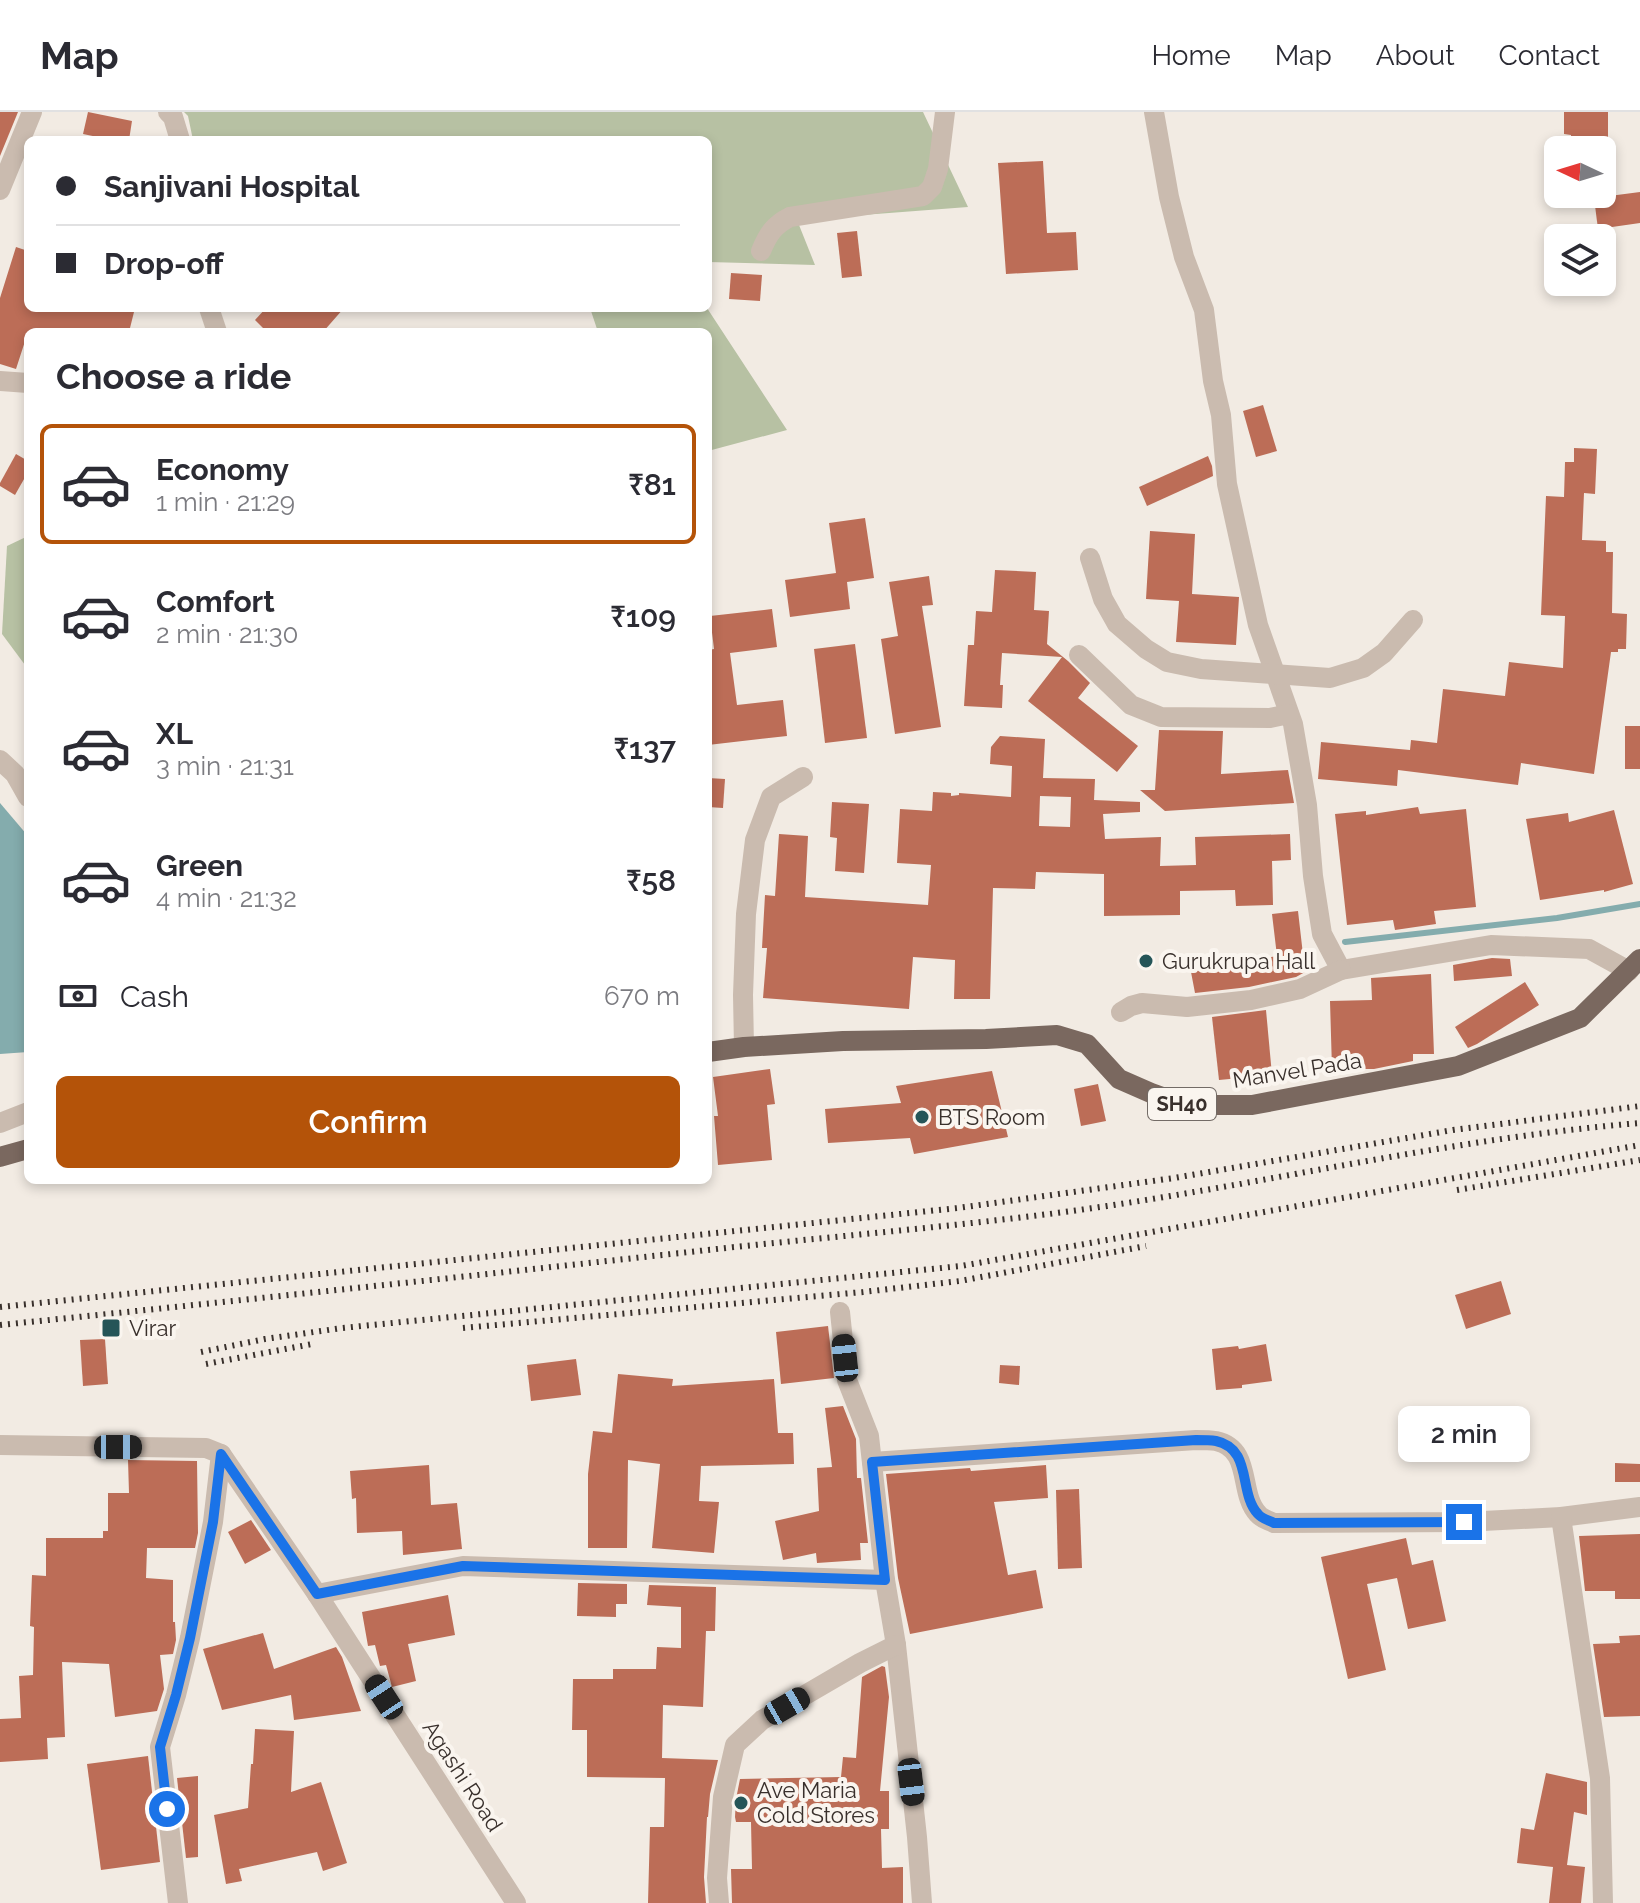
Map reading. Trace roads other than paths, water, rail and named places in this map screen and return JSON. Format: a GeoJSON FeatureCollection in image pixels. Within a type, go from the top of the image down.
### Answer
{"type":"FeatureCollection","features":[{"type":"Feature","properties":{"kind":"main road","name":"Manvel Pada"},"geometry":{"type":"LineString","coordinates":[[712,1051],[843,1041],[1057,1035],[1087,1044],[1119,1079],[1184,1105],[1252,1105],[1458,1066],[1580,1018],[1634,965]]}},
{"type":"Feature","properties":{"kind":"main road"},"geometry":{"type":"LineString","coordinates":[[0,1157],[24,1150]]}},
{"type":"Feature","properties":{"kind":"street"},"geometry":{"type":"LineString","coordinates":[[0,190],[32,112]]}},
{"type":"Feature","properties":{"kind":"street"},"geometry":{"type":"LineString","coordinates":[[168,112],[173,117],[179,136]]}},
{"type":"Feature","properties":{"kind":"street"},"geometry":{"type":"LineString","coordinates":[[761,251],[768,233],[790,217],[923,196],[932,187],[938,169],[945,112]]}},
{"type":"Feature","properties":{"kind":"street"},"geometry":{"type":"LineString","coordinates":[[1154,112],[1169,197],[1184,257],[1204,310],[1213,381],[1221,415],[1227,484],[1258,625],[1289,714],[1307,805],[1322,934],[1341,970]]}},
{"type":"Feature","properties":{"kind":"street"},"geometry":{"type":"LineString","coordinates":[[0,381],[24,383]]}},
{"type":"Feature","properties":{"kind":"street"},"geometry":{"type":"LineString","coordinates":[[1090,558],[1103,599],[1117,624],[1167,662],[1201,669],[1330,678],[1363,668],[1384,653],[1413,620]]}},
{"type":"Feature","properties":{"kind":"street"},"geometry":{"type":"LineString","coordinates":[[1079,655],[1131,705],[1161,717],[1270,718],[1289,714]]}},
{"type":"Feature","properties":{"kind":"street"},"geometry":{"type":"LineString","coordinates":[[0,760],[15,774],[24,790]]}},
{"type":"Feature","properties":{"kind":"street"},"geometry":{"type":"LineString","coordinates":[[744,1047],[746,914],[755,840],[771,797],[803,777]]}},
{"type":"Feature","properties":{"kind":"street"},"geometry":{"type":"LineString","coordinates":[[1121,1012],[1142,1003],[1187,1007],[1251,1000],[1300,989],[1341,970],[1491,945],[1589,949],[1634,965]]}},
{"type":"Feature","properties":{"kind":"street"},"geometry":{"type":"LineString","coordinates":[[0,1123],[24,1114]]}},
{"type":"Feature","properties":{"kind":"street"},"geometry":{"type":"LineString","coordinates":[[840,1312],[847,1380],[869,1436],[885,1580],[896,1645],[922,1903]]}},
{"type":"Feature","properties":{"kind":"street"},"geometry":{"type":"LineString","coordinates":[[872,1462],[1219,1441],[1236,1452],[1244,1470],[1251,1505],[1260,1517],[1274,1523],[1464,1522],[1561,1517],[1640,1507]]}},
{"type":"Feature","properties":{"kind":"street"},"geometry":{"type":"LineString","coordinates":[[0,1445],[206,1448],[221,1454],[213,1522],[190,1638],[160,1747],[178,1903]]}},
{"type":"Feature","properties":{"kind":"street","name":"Agashi Road"},"geometry":{"type":"LineString","coordinates":[[221,1454],[317,1594],[516,1903]]}},
{"type":"Feature","properties":{"kind":"street"},"geometry":{"type":"LineString","coordinates":[[1561,1517],[1600,1778],[1603,1903]]}},
{"type":"Feature","properties":{"kind":"street"},"geometry":{"type":"LineString","coordinates":[[317,1594],[463,1566],[885,1580]]}},
{"type":"Feature","properties":{"kind":"street"},"geometry":{"type":"LineString","coordinates":[[719,1903],[717,1878],[723,1797],[735,1745],[762,1720],[896,1645]]}},
{"type":"Feature","properties":{"kind":"water"},"geometry":{"type":"Polygon","coordinates":[[[0,803],[24,831],[24,1052],[0,1054],[0,803]]]}},
{"type":"Feature","properties":{"kind":"waterway"},"geometry":{"type":"LineString","coordinates":[[1345,942],[1557,918],[1640,904]]}},
{"type":"Feature","properties":{"kind":"railway"},"geometry":{"type":"LineString","coordinates":[[0,1307],[958,1208],[1174,1178],[1453,1130],[1640,1106]]}},
{"type":"Feature","properties":{"kind":"railway"},"geometry":{"type":"LineString","coordinates":[[0,1325],[1049,1214],[1492,1140],[1640,1123]]}},
{"type":"Feature","properties":{"kind":"railway"},"geometry":{"type":"LineString","coordinates":[[201,1352],[342,1328],[961,1266],[1640,1145]]}},
{"type":"Feature","properties":{"kind":"railway"},"geometry":{"type":"LineString","coordinates":[[1457,1190],[1640,1160]]}},
{"type":"Feature","properties":{"kind":"railway"},"geometry":{"type":"LineString","coordinates":[[463,1328],[960,1281],[1146,1246]]}},
{"type":"Feature","properties":{"kind":"railway"},"geometry":{"type":"LineString","coordinates":[[206,1364],[312,1344]]}},
{"type":"Feature","properties":{"kind":"place","name":"Gurukrupa Hall"},"geometry":{"type":"Point","coordinates":[1146,961]}},
{"type":"Feature","properties":{"kind":"place","name":"BTS Room"},"geometry":{"type":"Point","coordinates":[922,1117]}},
{"type":"Feature","properties":{"kind":"place","name":"Virar"},"geometry":{"type":"Point","coordinates":[111,1328]}},
{"type":"Feature","properties":{"kind":"place","name":"Ave Maria Cold Stores"},"geometry":{"type":"Point","coordinates":[741,1803]}}]}
